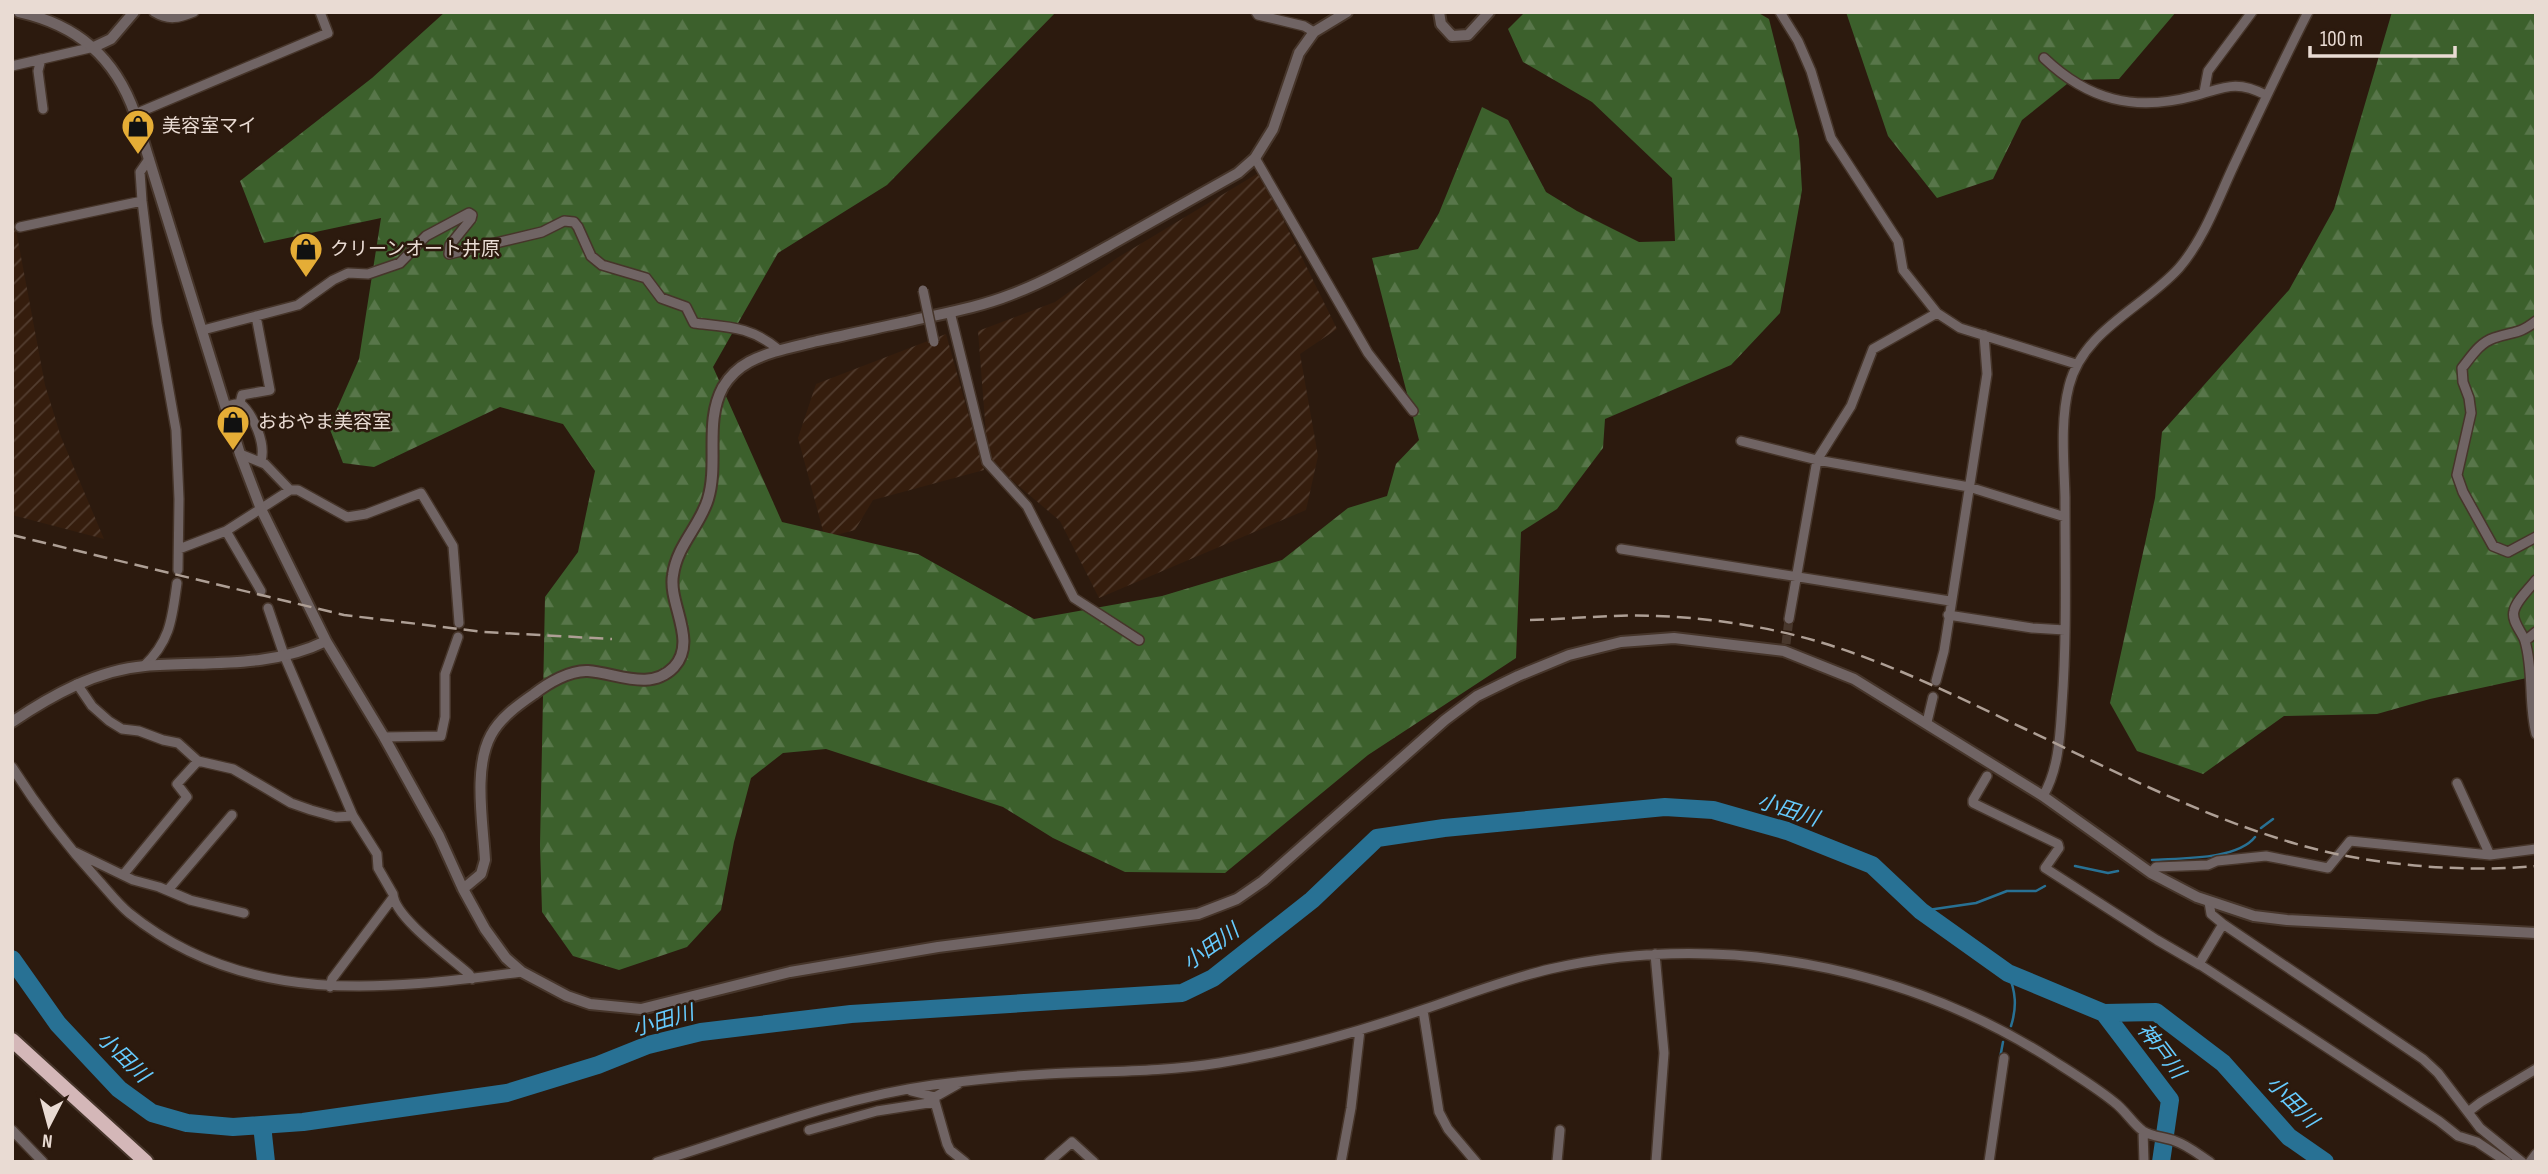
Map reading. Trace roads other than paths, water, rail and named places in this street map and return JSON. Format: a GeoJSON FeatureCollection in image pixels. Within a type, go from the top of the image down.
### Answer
{"type":"FeatureCollection","features":[{"type":"Feature","properties":{"kind":"highway"},"geometry":{"type":"LineString","coordinates":[[12,1040],[146,1162]]}},
{"type":"Feature","properties":{"kind":"street"},"geometry":{"type":"LineString","coordinates":[[19,12],[36,14],[94,47],[118,78],[135,114],[240,453],[261,509],[326,641],[439,836],[485,929],[506,958],[522,972],[567,996],[590,1004],[641,1009],[790,972],[938,947],[1198,914],[1237,899],[1263,881],[1445,720],[1477,696],[1569,655],[1621,642],[1674,638],[1785,648],[1854,679],[2043,796],[2151,873],[2209,902],[2254,916],[2287,920],[2536,933]]}},
{"type":"Feature","properties":{"kind":"street"},"geometry":{"type":"LineString","coordinates":[[12,66],[94,47],[111,39],[134,12]]}},
{"type":"Feature","properties":{"kind":"street"},"geometry":{"type":"LineString","coordinates":[[153,12],[168,19],[194,12]]}},
{"type":"Feature","properties":{"kind":"street"},"geometry":{"type":"LineString","coordinates":[[135,114],[328,33],[320,12]]}},
{"type":"Feature","properties":{"kind":"street"},"geometry":{"type":"LineString","coordinates":[[1256,12],[1304,26],[1314,32]]}},
{"type":"Feature","properties":{"kind":"street"},"geometry":{"type":"LineString","coordinates":[[463,889],[481,874],[485,860],[482,760],[491,734],[506,716],[541,689],[561,678],[585,671],[639,681],[654,680],[668,673],[677,663],[683,645],[683,631],[672,577],[682,546],[708,501],[714,468],[712,429],[715,409],[724,386],[735,371],[779,350],[950,312],[1010,295],[1080,262],[1238,173],[1255,158],[1273,129],[1299,53],[1314,32],[1346,12]]}},
{"type":"Feature","properties":{"kind":"street"},"geometry":{"type":"LineString","coordinates":[[1439,12],[1441,24],[1452,36],[1468,35],[1489,12]]}},
{"type":"Feature","properties":{"kind":"street"},"geometry":{"type":"LineString","coordinates":[[1780,12],[1798,41],[1811,71],[1831,138],[1898,242],[1903,270],[1937,313],[1960,328],[2076,364]]}},
{"type":"Feature","properties":{"kind":"street"},"geometry":{"type":"LineString","coordinates":[[2204,92],[2208,71],[2252,12]]}},
{"type":"Feature","properties":{"kind":"street"},"geometry":{"type":"LineString","coordinates":[[2043,796],[2053,778],[2060,730],[2065,630],[2064,421],[2069,386],[2076,364],[2103,332],[2180,267],[2199,238],[2266,94],[2308,12]]}},
{"type":"Feature","properties":{"kind":"street"},"geometry":{"type":"LineString","coordinates":[[2044,58],[2072,82],[2096,95],[2118,100],[2172,100],[2228,85],[2240,85],[2266,94]]}},
{"type":"Feature","properties":{"kind":"street"},"geometry":{"type":"LineString","coordinates":[[40,59],[38,71],[43,109]]}},
{"type":"Feature","properties":{"kind":"street"},"geometry":{"type":"LineString","coordinates":[[1255,158],[1368,353],[1413,411]]}},
{"type":"Feature","properties":{"kind":"street"},"geometry":{"type":"LineString","coordinates":[[149,159],[140,172],[142,201],[156,323],[176,430],[178,570]]}},
{"type":"Feature","properties":{"kind":"street"},"geometry":{"type":"LineString","coordinates":[[19,227],[142,201]]}},
{"type":"Feature","properties":{"kind":"street"},"geometry":{"type":"LineString","coordinates":[[203,330],[298,305],[333,280],[348,273],[368,274],[400,263],[426,236],[469,213],[472,215],[471,219],[450,245],[449,254],[542,232],[564,221],[573,222],[578,226],[591,256],[596,261],[646,278],[661,298],[686,307],[694,323],[746,330],[767,340],[779,350]]}},
{"type":"Feature","properties":{"kind":"street"},"geometry":{"type":"LineString","coordinates":[[923,290],[934,342]]}},
{"type":"Feature","properties":{"kind":"street"},"geometry":{"type":"LineString","coordinates":[[950,312],[987,462],[1027,506],[1074,598],[1139,640]]}},
{"type":"Feature","properties":{"kind":"street"},"geometry":{"type":"LineString","coordinates":[[1789,619],[1817,460],[1851,406],[1873,349],[1937,313]]}},
{"type":"Feature","properties":{"kind":"street"},"geometry":{"type":"LineString","coordinates":[[240,403],[243,395],[270,390],[256,316]]}},
{"type":"Feature","properties":{"kind":"street"},"geometry":{"type":"LineString","coordinates":[[2536,321],[2523,331],[2494,338],[2479,346],[2462,368],[2471,413],[2457,475],[2463,492],[2493,546],[2508,551],[2536,537]]}},
{"type":"Feature","properties":{"kind":"street"},"geometry":{"type":"LineString","coordinates":[[1936,681],[1944,651],[1987,374],[1984,335]]}},
{"type":"Feature","properties":{"kind":"street"},"geometry":{"type":"LineString","coordinates":[[227,406],[240,403]]}},
{"type":"Feature","properties":{"kind":"street"},"geometry":{"type":"LineString","coordinates":[[240,403],[245,407],[261,441],[261,461]]}},
{"type":"Feature","properties":{"kind":"street"},"geometry":{"type":"LineString","coordinates":[[1741,441],[1817,460],[1969,487],[2065,517]]}},
{"type":"Feature","properties":{"kind":"street"},"geometry":{"type":"LineString","coordinates":[[240,453],[261,461],[290,490]]}},
{"type":"Feature","properties":{"kind":"street"},"geometry":{"type":"LineString","coordinates":[[179,549],[226,531],[290,490],[298,490],[347,517],[366,514],[421,493],[453,545],[459,623]]}},
{"type":"Feature","properties":{"kind":"street"},"geometry":{"type":"LineString","coordinates":[[226,531],[261,591]]}},
{"type":"Feature","properties":{"kind":"street"},"geometry":{"type":"LineString","coordinates":[[1621,549],[1950,601]]}},
{"type":"Feature","properties":{"kind":"street"},"geometry":{"type":"LineString","coordinates":[[2536,580],[2513,612],[2525,641],[2531,681],[2530,704],[2536,734]]}},
{"type":"Feature","properties":{"kind":"street"},"geometry":{"type":"LineString","coordinates":[[144,666],[166,639],[177,583]]}},
{"type":"Feature","properties":{"kind":"street"},"geometry":{"type":"LineString","coordinates":[[268,608],[284,656],[353,816],[377,854],[379,869],[393,894],[393,899],[406,918],[472,979]]}},
{"type":"Feature","properties":{"kind":"street"},"geometry":{"type":"LineString","coordinates":[[1948,615],[2032,628],[2065,630]]}},
{"type":"Feature","properties":{"kind":"street"},"geometry":{"type":"LineString","coordinates":[[2525,641],[2536,632]]}},
{"type":"Feature","properties":{"kind":"street"},"geometry":{"type":"LineString","coordinates":[[384,737],[441,736],[445,717],[444,674],[458,638]]}},
{"type":"Feature","properties":{"kind":"street"},"geometry":{"type":"LineString","coordinates":[[12,722],[77,684],[144,666],[226,664],[284,656],[326,641]]}},
{"type":"Feature","properties":{"kind":"street"},"geometry":{"type":"LineString","coordinates":[[77,684],[92,706],[122,729],[139,731],[178,743],[198,761],[233,769],[291,803],[336,817],[353,816]]}},
{"type":"Feature","properties":{"kind":"street"},"geometry":{"type":"LineString","coordinates":[[1927,722],[1933,696]]}},
{"type":"Feature","properties":{"kind":"street"},"geometry":{"type":"LineString","coordinates":[[123,876],[187,797],[177,784],[198,761]]}},
{"type":"Feature","properties":{"kind":"street"},"geometry":{"type":"LineString","coordinates":[[12,767],[72,851],[128,912],[177,945],[243,973],[330,987],[472,979],[522,972]]}},
{"type":"Feature","properties":{"kind":"street"},"geometry":{"type":"LineString","coordinates":[[1987,776],[1973,803],[2058,844],[2059,848],[2045,868],[2200,965],[2458,1136],[2477,1142],[2507,1162]]}},
{"type":"Feature","properties":{"kind":"street"},"geometry":{"type":"LineString","coordinates":[[2457,783],[2490,855]]}},
{"type":"Feature","properties":{"kind":"street"},"geometry":{"type":"LineString","coordinates":[[168,890],[232,815]]}},
{"type":"Feature","properties":{"kind":"street"},"geometry":{"type":"LineString","coordinates":[[2151,873],[2156,867],[2208,865],[2217,861],[2266,856],[2328,868],[2350,841],[2490,855],[2536,849]]}},
{"type":"Feature","properties":{"kind":"street"},"geometry":{"type":"LineString","coordinates":[[72,851],[123,876],[190,900],[244,913]]}},
{"type":"Feature","properties":{"kind":"street"},"geometry":{"type":"LineString","coordinates":[[330,987],[332,979],[393,899]]}},
{"type":"Feature","properties":{"kind":"street"},"geometry":{"type":"LineString","coordinates":[[2209,902],[2211,914],[2223,924],[2423,1059],[2438,1073],[2493,1140],[2522,1162]]}},
{"type":"Feature","properties":{"kind":"street"},"geometry":{"type":"LineString","coordinates":[[2200,965],[2223,924]]}},
{"type":"Feature","properties":{"kind":"street"},"geometry":{"type":"LineString","coordinates":[[1655,954],[1664,1053],[1656,1162]]}},
{"type":"Feature","properties":{"kind":"street"},"geometry":{"type":"LineString","coordinates":[[657,1162],[811,1113],[908,1089],[995,1077],[1194,1067],[1272,1052],[1360,1030],[1490,986],[1548,970],[1590,961],[1655,954],[1790,961],[1844,971],[1903,988],[1982,1022],[2041,1053],[2115,1102],[2146,1132],[2174,1140],[2210,1162]]}},
{"type":"Feature","properties":{"kind":"street"},"geometry":{"type":"LineString","coordinates":[[1423,1010],[1439,1112],[1448,1129],[1476,1162]]}},
{"type":"Feature","properties":{"kind":"street"},"geometry":{"type":"LineString","coordinates":[[1341,1162],[1351,1108],[1360,1030]]}},
{"type":"Feature","properties":{"kind":"street"},"geometry":{"type":"LineString","coordinates":[[1989,1162],[2004,1058]]}},
{"type":"Feature","properties":{"kind":"street"},"geometry":{"type":"LineString","coordinates":[[2468,1112],[2536,1069]]}},
{"type":"Feature","properties":{"kind":"street"},"geometry":{"type":"LineString","coordinates":[[809,1130],[877,1111],[935,1100],[960,1081]]}},
{"type":"Feature","properties":{"kind":"street"},"geometry":{"type":"LineString","coordinates":[[908,1089],[935,1100]]}},
{"type":"Feature","properties":{"kind":"street"},"geometry":{"type":"LineString","coordinates":[[935,1100],[947,1144],[950,1150],[965,1162]]}},
{"type":"Feature","properties":{"kind":"street"},"geometry":{"type":"LineString","coordinates":[[811,1113],[841,1122]]}},
{"type":"Feature","properties":{"kind":"street"},"geometry":{"type":"LineString","coordinates":[[12,1130],[43,1162]]}},
{"type":"Feature","properties":{"kind":"street"},"geometry":{"type":"LineString","coordinates":[[1557,1162],[1560,1130]]}},
{"type":"Feature","properties":{"kind":"street"},"geometry":{"type":"LineString","coordinates":[[2144,1162],[2146,1132]]}},
{"type":"Feature","properties":{"kind":"street"},"geometry":{"type":"LineString","coordinates":[[1049,1162],[1072,1142],[1094,1162]]}},
{"type":"Feature","properties":{"kind":"street"},"geometry":{"type":"LineString","coordinates":[[2530,1162],[2536,1154]]}},
{"type":"Feature","properties":{"kind":"waterway","name":"小田川"},"geometry":{"type":"LineString","coordinates":[[12,959],[58,1024],[119,1089],[152,1113],[187,1123],[233,1127],[303,1122],[507,1093],[598,1065],[648,1045],[701,1032],[851,1014],[1182,993],[1213,978],[1312,900],[1377,838],[1444,828],[1665,807],[1713,810],[1787,831],[1872,865],[1921,911],[2008,973],[2104,1013],[2156,1012],[2223,1063],[2289,1137],[2325,1162]]}},
{"type":"Feature","properties":{"kind":"waterway"},"geometry":{"type":"LineString","coordinates":[[2261,828],[2273,819]]}},
{"type":"Feature","properties":{"kind":"waterway"},"geometry":{"type":"LineString","coordinates":[[2152,860],[2222,854],[2247,845],[2255,837]]}},
{"type":"Feature","properties":{"kind":"waterway"},"geometry":{"type":"LineString","coordinates":[[2075,866],[2108,873],[2118,871]]}},
{"type":"Feature","properties":{"kind":"waterway"},"geometry":{"type":"LineString","coordinates":[[1921,911],[1976,903],[2007,891],[2036,891],[2045,886]]}},
{"type":"Feature","properties":{"kind":"waterway"},"geometry":{"type":"LineString","coordinates":[[2008,973],[2015,1000],[2011,1026]]}},
{"type":"Feature","properties":{"kind":"waterway","name":"神戸川"},"geometry":{"type":"LineString","coordinates":[[2104,1013],[2170,1100],[2161,1162]]}},
{"type":"Feature","properties":{"kind":"waterway"},"geometry":{"type":"LineString","coordinates":[[2000,1058],[2003,1042]]}},
{"type":"Feature","properties":{"kind":"waterway"},"geometry":{"type":"LineString","coordinates":[[262,1125],[266,1162]]}},
{"type":"Feature","properties":{"kind":"tunnel"},"geometry":{"type":"LineString","coordinates":[[1786,644],[1789,619]]}},
{"type":"Feature","properties":{"kind":"railway"},"geometry":{"type":"LineString","coordinates":[[12,535],[344,615],[484,632],[612,639]]}},
{"type":"Feature","properties":{"kind":"railway"},"geometry":{"type":"LineString","coordinates":[[1530,620],[1657,616],[1720,621],[1783,632],[1849,651],[1899,671],[2176,800],[2296,844],[2336,854],[2410,865],[2461,868],[2536,866]]}},
{"type":"Feature","properties":{"kind":"place","name":"美容室マイ"},"geometry":{"type":"Point","coordinates":[138,156]}},
{"type":"Feature","properties":{"kind":"place","name":"クリーンオート井原"},"geometry":{"type":"Point","coordinates":[306,279]}},
{"type":"Feature","properties":{"kind":"place","name":"おおやま美容室"},"geometry":{"type":"Point","coordinates":[233,452]}}]}
